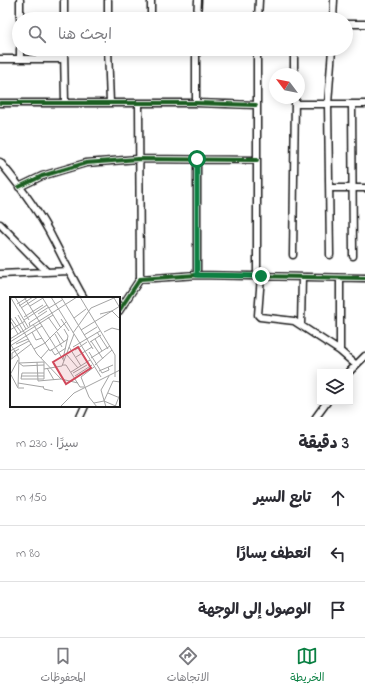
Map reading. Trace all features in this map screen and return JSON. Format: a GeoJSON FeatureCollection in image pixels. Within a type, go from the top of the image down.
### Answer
{"type":"FeatureCollection","features":[{"type":"Feature","properties":{"kind":"street"},"geometry":{"type":"LineString","coordinates":[[20,0],[20,12]]}},
{"type":"Feature","properties":{"kind":"street"},"geometry":{"type":"LineString","coordinates":[[64,0],[64,12]]}},
{"type":"Feature","properties":{"kind":"street"},"geometry":{"type":"LineString","coordinates":[[108,0],[108,12]]}},
{"type":"Feature","properties":{"kind":"street"},"geometry":{"type":"LineString","coordinates":[[151,0],[151,12]]}},
{"type":"Feature","properties":{"kind":"street"},"geometry":{"type":"LineString","coordinates":[[197,12],[198,0]]}},
{"type":"Feature","properties":{"kind":"street"},"geometry":{"type":"LineString","coordinates":[[258,12],[259,0]]}},
{"type":"Feature","properties":{"kind":"street"},"geometry":{"type":"LineString","coordinates":[[334,0],[334,12]]}},
{"type":"Feature","properties":{"kind":"street"},"geometry":{"type":"LineString","coordinates":[[353,24],[365,24]]}},
{"type":"Feature","properties":{"kind":"street"},"geometry":{"type":"LineString","coordinates":[[108,56],[110,103]]}},
{"type":"Feature","properties":{"kind":"street"},"geometry":{"type":"LineString","coordinates":[[196,56],[196,103]]}},
{"type":"Feature","properties":{"kind":"street"},"geometry":{"type":"LineString","coordinates":[[257,56],[258,315],[263,318],[294,321],[340,351],[355,364]]}},
{"type":"Feature","properties":{"kind":"street"},"geometry":{"type":"LineString","coordinates":[[294,56],[294,68]]}},
{"type":"Feature","properties":{"kind":"street"},"geometry":{"type":"LineString","coordinates":[[330,255],[328,104],[331,56]]}},
{"type":"Feature","properties":{"kind":"street"},"geometry":{"type":"LineString","coordinates":[[0,59],[64,59],[64,103]]}},
{"type":"Feature","properties":{"kind":"street"},"geometry":{"type":"LineString","coordinates":[[305,102],[328,104],[365,104]]}},
{"type":"Feature","properties":{"kind":"street"},"geometry":{"type":"LineString","coordinates":[[0,103],[196,103],[256,105]]}},
{"type":"Feature","properties":{"kind":"street"},"geometry":{"type":"LineString","coordinates":[[120,309],[140,279],[138,159],[139,103]]}},
{"type":"Feature","properties":{"kind":"street"},"geometry":{"type":"LineString","coordinates":[[293,255],[295,104]]}},
{"type":"Feature","properties":{"kind":"street"},"geometry":{"type":"LineString","coordinates":[[352,104],[354,188],[353,256]]}},
{"type":"Feature","properties":{"kind":"street"},"geometry":{"type":"LineString","coordinates":[[19,187],[42,176],[86,163],[138,159],[257,160]]}},
{"type":"Feature","properties":{"kind":"street"},"geometry":{"type":"LineString","coordinates":[[197,159],[197,275]]}},
{"type":"Feature","properties":{"kind":"street"},"geometry":{"type":"LineString","coordinates":[[0,162],[19,187],[54,240],[69,272],[83,297]]}},
{"type":"Feature","properties":{"kind":"street"},"geometry":{"type":"LineString","coordinates":[[330,188],[365,188]]}},
{"type":"Feature","properties":{"kind":"street"},"geometry":{"type":"LineString","coordinates":[[0,224],[47,272]]}},
{"type":"Feature","properties":{"kind":"street"},"geometry":{"type":"LineString","coordinates":[[0,274],[69,272]]}},
{"type":"Feature","properties":{"kind":"street"},"geometry":{"type":"LineString","coordinates":[[140,279],[197,275],[365,278]]}},
{"type":"Feature","properties":{"kind":"street"},"geometry":{"type":"LineString","coordinates":[[301,325],[302,277]]}},
{"type":"Feature","properties":{"kind":"street"},"geometry":{"type":"LineString","coordinates":[[340,278],[340,351]]}},
{"type":"Feature","properties":{"kind":"street"},"geometry":{"type":"LineString","coordinates":[[351,369],[365,356]]}},
{"type":"Feature","properties":{"kind":"street"},"geometry":{"type":"LineString","coordinates":[[316,417],[325,405]]}},
{"type":"Feature","properties":{"kind":"street"},"geometry":{"type":"LineString","coordinates":[[80,417],[85,407]]}},
{"type":"Feature","properties":{"kind":"cycle path"},"geometry":{"type":"LineString","coordinates":[[0,103],[196,103],[256,105]]}},
{"type":"Feature","properties":{"kind":"cycle path"},"geometry":{"type":"LineString","coordinates":[[19,187],[42,176],[86,163],[138,159],[257,160]]}},
{"type":"Feature","properties":{"kind":"cycle path"},"geometry":{"type":"LineString","coordinates":[[120,309],[140,279],[197,275],[365,278]]}},
{"type":"Feature","properties":{"kind":"route"},"geometry":{"type":"LineString","coordinates":[[197,159],[197,275],[261,276]]}}]}
